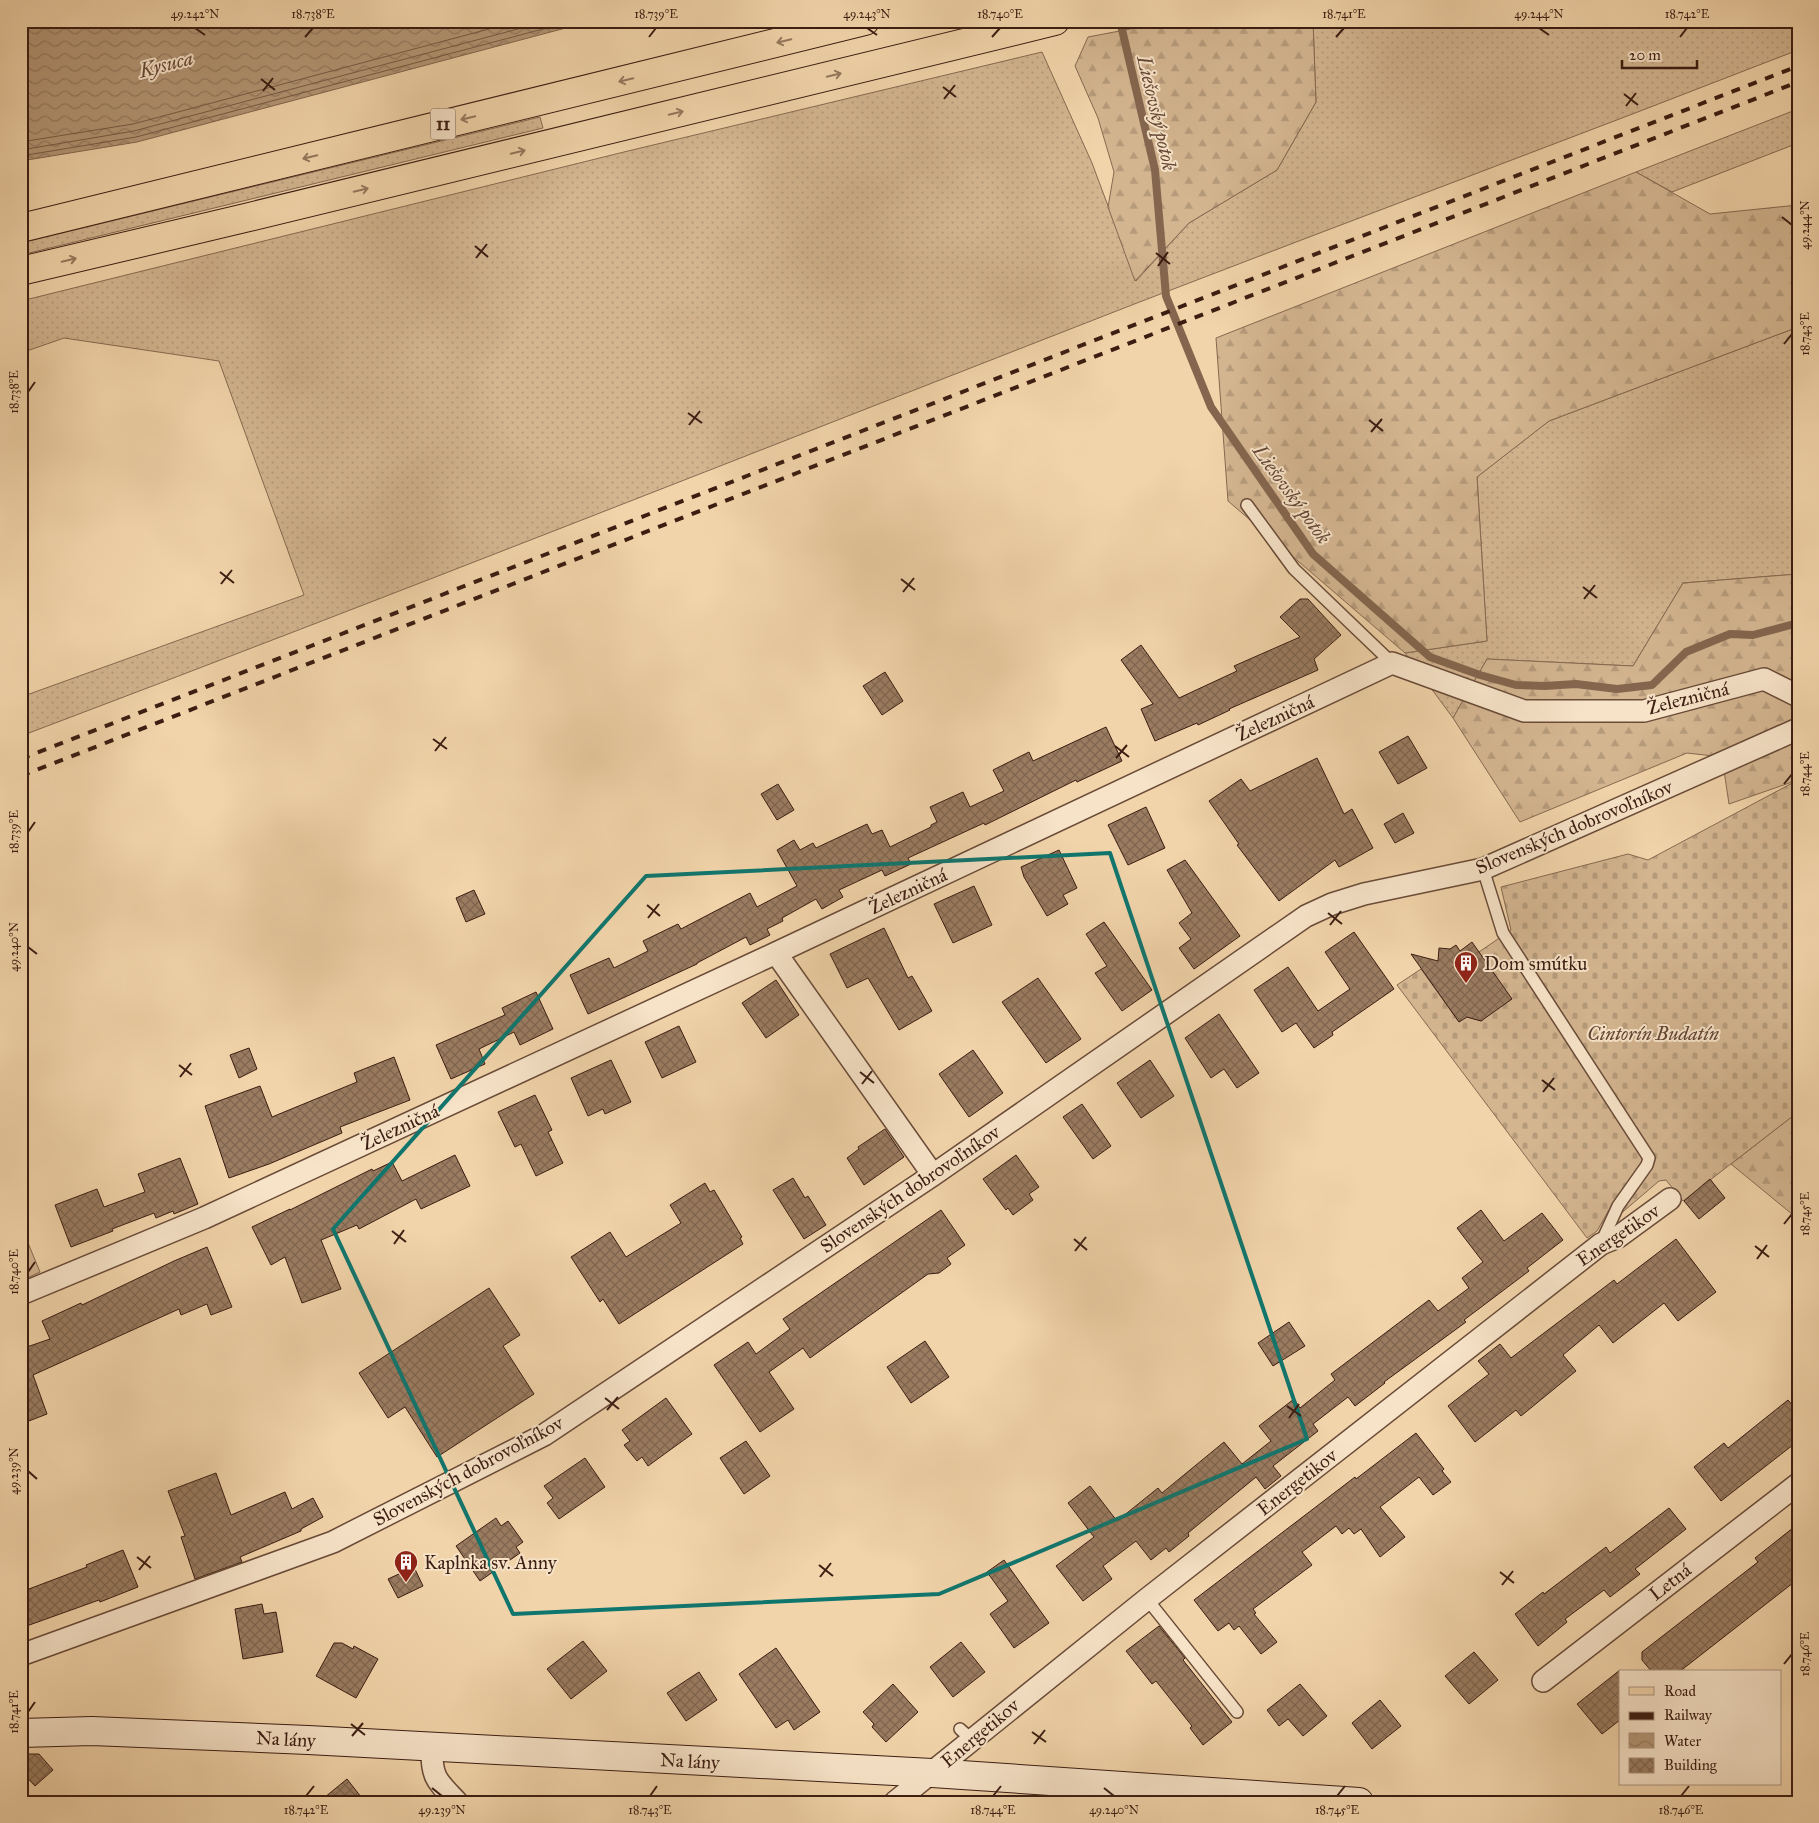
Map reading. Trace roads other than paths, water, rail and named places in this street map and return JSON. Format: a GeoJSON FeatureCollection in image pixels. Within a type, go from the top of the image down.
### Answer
{"type":"FeatureCollection","features":[{"type":"Feature","properties":{"kind":"main road","name":"11"},"geometry":{"type":"LineString","coordinates":[[21,228],[865,21]]}},
{"type":"Feature","properties":{"kind":"main road","name":"11"},"geometry":{"type":"LineString","coordinates":[[21,271],[264,214],[1055,21]]}},
{"type":"Feature","properties":{"kind":"street","name":"Železničná"},"geometry":{"type":"LineString","coordinates":[[21,1294],[204,1218],[776,953],[1392,663],[1524,711],[1644,711],[1764,679],[1798,696]]}},
{"type":"Feature","properties":{"kind":"street","name":"Slovenských dobrovoľníkov"},"geometry":{"type":"LineString","coordinates":[[21,1655],[333,1542],[544,1435],[933,1175],[1306,916],[1332,904],[1364,894],[1483,869],[1798,729]]}},
{"type":"Feature","properties":{"kind":"street"},"geometry":{"type":"LineString","coordinates":[[776,953],[933,1175]]}},
{"type":"Feature","properties":{"kind":"street","name":"Energetikov"},"geometry":{"type":"LineString","coordinates":[[895,1802],[932,1773],[966,1734],[1147,1599],[1600,1244],[1618,1237],[1670,1200]]}},
{"type":"Feature","properties":{"kind":"street","name":"Letná"},"geometry":{"type":"LineString","coordinates":[[1543,1681],[1798,1484]]}},
{"type":"Feature","properties":{"kind":"street","name":"Na lány"},"geometry":{"type":"LineString","coordinates":[[21,1733],[138,1732],[432,1747],[932,1773],[1359,1802]]}},
{"type":"Feature","properties":{"kind":"street"},"geometry":{"type":"LineString","coordinates":[[432,1747],[431,1762],[437,1781],[457,1802]]}},
{"type":"Feature","properties":{"kind":"lane"},"geometry":{"type":"LineString","coordinates":[[1247,505],[1294,569],[1392,663]]}},
{"type":"Feature","properties":{"kind":"lane"},"geometry":{"type":"LineString","coordinates":[[1483,869],[1503,933],[1649,1158],[1647,1165],[1618,1206],[1600,1244]]}},
{"type":"Feature","properties":{"kind":"lane"},"geometry":{"type":"LineString","coordinates":[[1147,1599],[1237,1712]]}},
{"type":"Feature","properties":{"kind":"water","name":"Kysuca"},"geometry":{"type":"Polygon","coordinates":[[[21,21],[592,21],[137,142],[21,161],[21,21]]]}},
{"type":"Feature","properties":{"kind":"waterway","name":"Liešovský potok"},"geometry":{"type":"LineString","coordinates":[[1120,21],[1155,170],[1166,296],[1211,407],[1313,554],[1430,657],[1480,675],[1516,685],[1576,684],[1617,689],[1652,685],[1686,652],[1730,634],[1753,635],[1798,623]]}},
{"type":"Feature","properties":{"kind":"railway"},"geometry":{"type":"LineString","coordinates":[[21,759],[1798,66]]}},
{"type":"Feature","properties":{"kind":"railway"},"geometry":{"type":"LineString","coordinates":[[21,776],[1798,82]]}},
{"type":"Feature","properties":{"kind":"place","name":"Dom smútku"},"geometry":{"type":"Point","coordinates":[1466,984]}},
{"type":"Feature","properties":{"kind":"place","name":"Kaplnka sv. Anny"},"geometry":{"type":"Point","coordinates":[406,1583]}},
{"type":"Feature","properties":{"kind":"park label","name":"Cintorín Budatín"},"geometry":{"type":"Point","coordinates":[1653,1033]}}]}
